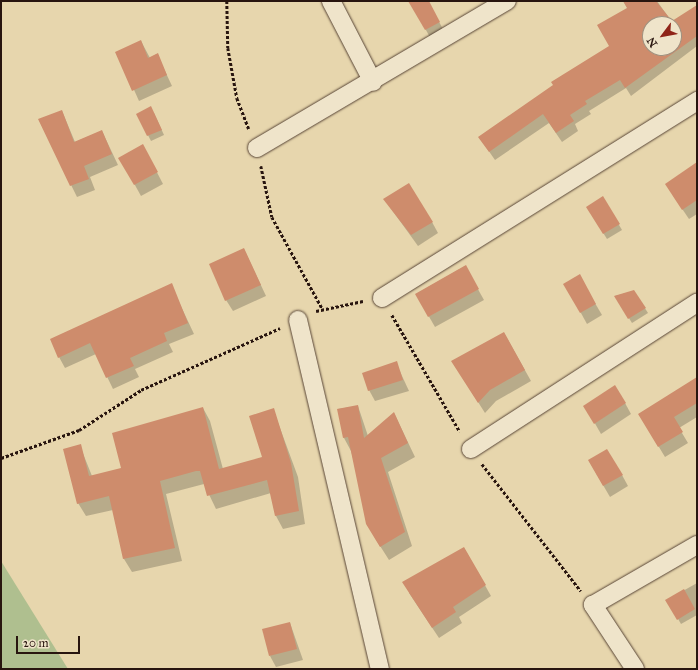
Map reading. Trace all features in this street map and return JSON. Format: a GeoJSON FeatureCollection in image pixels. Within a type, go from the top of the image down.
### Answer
{"type":"FeatureCollection","features":[{"type":"Feature","properties":{"kind":"street"},"geometry":{"type":"LineString","coordinates":[[331,1],[373,82]]}},
{"type":"Feature","properties":{"kind":"street"},"geometry":{"type":"LineString","coordinates":[[257,148],[373,82],[507,1]]}},
{"type":"Feature","properties":{"kind":"street"},"geometry":{"type":"LineString","coordinates":[[382,298],[697,101]]}},
{"type":"Feature","properties":{"kind":"street"},"geometry":{"type":"LineString","coordinates":[[471,449],[697,303]]}},
{"type":"Feature","properties":{"kind":"street"},"geometry":{"type":"LineString","coordinates":[[298,320],[380,669]]}},
{"type":"Feature","properties":{"kind":"street"},"geometry":{"type":"LineString","coordinates":[[635,669],[593,605],[697,545]]}},
{"type":"Feature","properties":{"kind":"green space"},"geometry":{"type":"Polygon","coordinates":[[[1,561],[68,669],[1,669],[1,561]]]}},
{"type":"Feature","properties":{"kind":"building"},"geometry":{"type":"Polygon","coordinates":[[[408,1],[429,1],[440,22],[425,30],[408,1]]]}},
{"type":"Feature","properties":{"kind":"building"},"geometry":{"type":"Polygon","coordinates":[[[623,1],[656,1],[668,16],[642,16],[642,56],[669,56],[625,88],[620,80],[585,101],[587,104],[570,115],[574,121],[556,133],[543,114],[489,152],[478,137],[553,85],[551,82],[609,46],[597,25],[627,8],[623,1]]]}},
{"type":"Feature","properties":{"kind":"building"},"geometry":{"type":"Polygon","coordinates":[[[697,5],[697,36],[682,47],[682,16],[680,16],[697,5]]]}},
{"type":"Feature","properties":{"kind":"building"},"geometry":{"type":"Polygon","coordinates":[[[141,40],[148,58],[158,53],[167,75],[132,91],[115,52],[141,40]]]}},
{"type":"Feature","properties":{"kind":"building"},"geometry":{"type":"Polygon","coordinates":[[[151,106],[162,130],[147,136],[136,114],[151,106]]]}},
{"type":"Feature","properties":{"kind":"building"},"geometry":{"type":"Polygon","coordinates":[[[62,110],[74,142],[102,130],[112,154],[84,166],[89,179],[70,186],[38,119],[62,110]]]}},
{"type":"Feature","properties":{"kind":"building"},"geometry":{"type":"Polygon","coordinates":[[[143,144],[158,172],[134,185],[118,158],[143,144]]]}},
{"type":"Feature","properties":{"kind":"building"},"geometry":{"type":"Polygon","coordinates":[[[697,162],[697,200],[682,210],[665,184],[697,162]]]}},
{"type":"Feature","properties":{"kind":"building"},"geometry":{"type":"Polygon","coordinates":[[[409,183],[433,222],[411,235],[383,199],[409,183]]]}},
{"type":"Feature","properties":{"kind":"building"},"geometry":{"type":"Polygon","coordinates":[[[603,196],[620,224],[603,234],[586,207],[603,196]]]}},
{"type":"Feature","properties":{"kind":"building"},"geometry":{"type":"Polygon","coordinates":[[[244,248],[261,285],[225,301],[209,264],[244,248]]]}},
{"type":"Feature","properties":{"kind":"building"},"geometry":{"type":"Polygon","coordinates":[[[466,265],[479,289],[428,317],[415,294],[466,265]]]}},
{"type":"Feature","properties":{"kind":"building"},"geometry":{"type":"Polygon","coordinates":[[[580,274],[596,304],[580,313],[563,284],[580,274]]]}},
{"type":"Feature","properties":{"kind":"building"},"geometry":{"type":"Polygon","coordinates":[[[172,283],[188,323],[164,333],[167,341],[130,358],[134,366],[106,378],[90,343],[58,358],[50,339],[172,283]]]}},
{"type":"Feature","properties":{"kind":"building"},"geometry":{"type":"Polygon","coordinates":[[[634,290],[646,308],[628,319],[614,296],[634,290]]]}},
{"type":"Feature","properties":{"kind":"building"},"geometry":{"type":"Polygon","coordinates":[[[504,332],[525,370],[490,390],[478,403],[451,361],[504,332]]]}},
{"type":"Feature","properties":{"kind":"building"},"geometry":{"type":"Polygon","coordinates":[[[397,361],[403,380],[368,391],[362,373],[397,361]]]}},
{"type":"Feature","properties":{"kind":"building"},"geometry":{"type":"Polygon","coordinates":[[[697,377],[697,403],[674,417],[683,432],[658,447],[638,414],[697,377]]]}},
{"type":"Feature","properties":{"kind":"building"},"geometry":{"type":"Polygon","coordinates":[[[615,385],[626,403],[594,424],[583,406],[615,385]]]}},
{"type":"Feature","properties":{"kind":"building"},"geometry":{"type":"Polygon","coordinates":[[[358,405],[364,438],[394,412],[408,443],[381,458],[405,532],[380,547],[366,524],[348,437],[343,438],[337,409],[358,405]]]}},
{"type":"Feature","properties":{"kind":"building"},"geometry":{"type":"Polygon","coordinates":[[[203,407],[219,469],[262,457],[249,416],[274,408],[291,463],[299,511],[275,516],[267,480],[207,496],[200,471],[196,471],[160,481],[175,548],[123,559],[109,496],[77,504],[63,449],[81,444],[89,476],[121,468],[112,433],[203,407]]]}},
{"type":"Feature","properties":{"kind":"building"},"geometry":{"type":"Polygon","coordinates":[[[607,449],[623,475],[603,486],[588,460],[607,449]]]}},
{"type":"Feature","properties":{"kind":"building"},"geometry":{"type":"Polygon","coordinates":[[[464,547],[486,585],[453,607],[456,612],[432,628],[402,582],[464,547]]]}},
{"type":"Feature","properties":{"kind":"building"},"geometry":{"type":"Polygon","coordinates":[[[684,589],[695,609],[677,620],[665,600],[684,589]]]}},
{"type":"Feature","properties":{"kind":"building"},"geometry":{"type":"Polygon","coordinates":[[[290,622],[297,649],[269,656],[262,629],[290,622]]]}}]}
